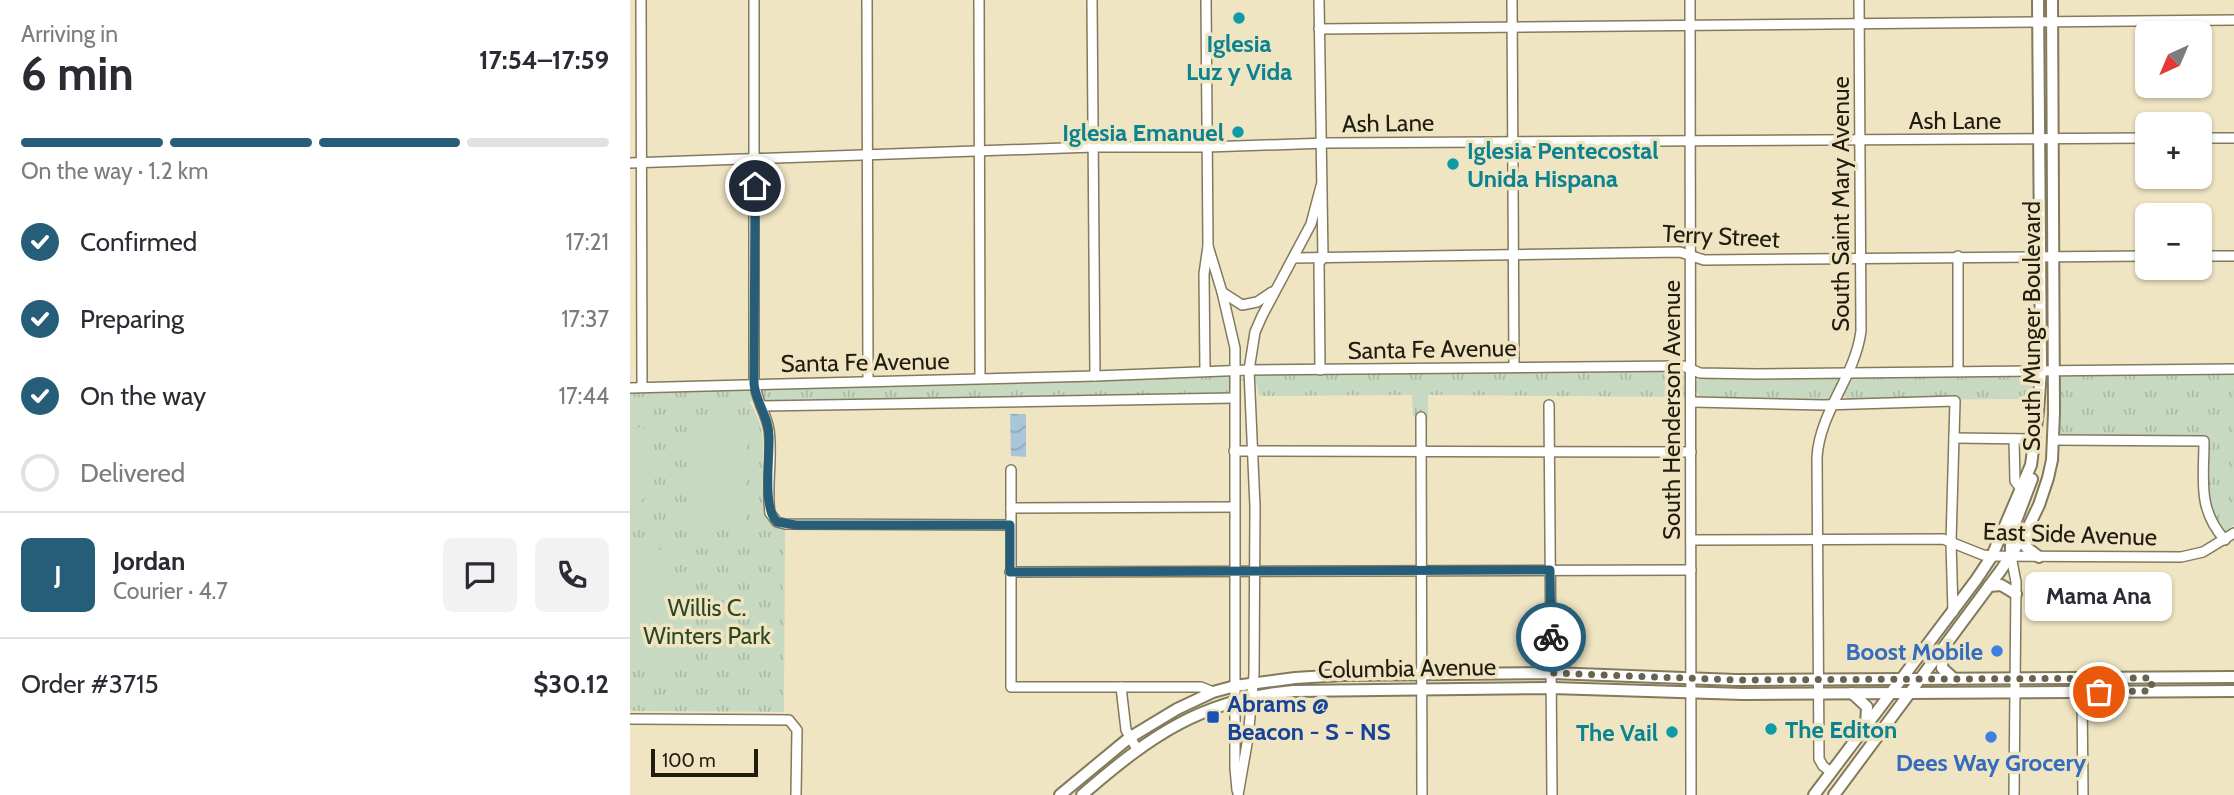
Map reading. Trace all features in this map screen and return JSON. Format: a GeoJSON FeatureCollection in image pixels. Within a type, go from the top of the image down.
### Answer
{"type":"FeatureCollection","features":[{"type":"Feature","properties":{"kind":"main road","name":"South Munger Boulevard"},"geometry":{"type":"LineString","coordinates":[[1834,795],[2011,556],[2039,505],[2048,478],[2053,440],[2040,256],[2038,0]]}},
{"type":"Feature","properties":{"kind":"main road","name":"South Munger Boulevard"},"geometry":{"type":"LineString","coordinates":[[1814,795],[1953,612],[1992,556],[2031,465],[2047,370],[2054,256],[2052,0]]}},
{"type":"Feature","properties":{"kind":"main road"},"geometry":{"type":"LineString","coordinates":[[2011,556],[2011,534],[2032,477],[2031,465]]}},
{"type":"Feature","properties":{"kind":"main road"},"geometry":{"type":"LineString","coordinates":[[2026,531],[2026,547],[2039,557]]}},
{"type":"Feature","properties":{"kind":"main road"},"geometry":{"type":"LineString","coordinates":[[1973,607],[1974,597],[1989,572],[1992,556]]}},
{"type":"Feature","properties":{"kind":"main road"},"geometry":{"type":"LineString","coordinates":[[1989,586],[2001,585],[2016,593]]}},
{"type":"Feature","properties":{"kind":"main road"},"geometry":{"type":"LineString","coordinates":[[1944,645],[1942,668],[1954,679]]}},
{"type":"Feature","properties":{"kind":"main road","name":"Columbia Avenue"},"geometry":{"type":"LineString","coordinates":[[1060,795],[1129,738],[1160,718],[1213,692],[1253,683],[1314,677],[1552,673],[1689,679],[1819,680],[2234,677]]}},
{"type":"Feature","properties":{"kind":"main road"},"geometry":{"type":"LineString","coordinates":[[2151,691],[2152,678]]}},
{"type":"Feature","properties":{"kind":"main road","name":"Columbia Avenue"},"geometry":{"type":"LineString","coordinates":[[1082,795],[1137,749],[1187,718],[1236,700],[1294,691],[1552,688],[1690,694],[2234,691]]}},
{"type":"Feature","properties":{"kind":"main road"},"geometry":{"type":"LineString","coordinates":[[1852,693],[1867,707],[1866,727]]}},
{"type":"Feature","properties":{"kind":"street"},"geometry":{"type":"LineString","coordinates":[[641,0],[642,387]]}},
{"type":"Feature","properties":{"kind":"street"},"geometry":{"type":"LineString","coordinates":[[754,0],[754,384],[755,395],[769,433],[770,513],[775,520],[785,524],[1010,525]]}},
{"type":"Feature","properties":{"kind":"street"},"geometry":{"type":"LineString","coordinates":[[867,0],[868,380]]}},
{"type":"Feature","properties":{"kind":"street"},"geometry":{"type":"LineString","coordinates":[[979,0],[980,378]]}},
{"type":"Feature","properties":{"kind":"street"},"geometry":{"type":"LineString","coordinates":[[1093,0],[1095,376]]}},
{"type":"Feature","properties":{"kind":"street"},"geometry":{"type":"LineString","coordinates":[[1205,371],[1204,274],[1208,246],[1206,0]]}},
{"type":"Feature","properties":{"kind":"street"},"geometry":{"type":"LineString","coordinates":[[1319,0],[1323,258],[1319,263],[1320,370]]}},
{"type":"Feature","properties":{"kind":"street"},"geometry":{"type":"LineString","coordinates":[[1512,0],[1514,367]]}},
{"type":"Feature","properties":{"kind":"street","name":"South Henderson Avenue"},"geometry":{"type":"LineString","coordinates":[[1690,0],[1691,795]]}},
{"type":"Feature","properties":{"kind":"street","name":"South Saint Mary Avenue"},"geometry":{"type":"LineString","coordinates":[[1831,772],[1819,759],[1818,443],[1822,428],[1849,373],[1861,331],[1860,0]]}},
{"type":"Feature","properties":{"kind":"street"},"geometry":{"type":"LineString","coordinates":[[1319,29],[2234,20]]}},
{"type":"Feature","properties":{"kind":"street","name":"Ash Lane"},"geometry":{"type":"LineString","coordinates":[[630,163],[1093,147],[1320,143],[2135,138]]}},
{"type":"Feature","properties":{"kind":"street"},"geometry":{"type":"LineString","coordinates":[[2212,138],[2234,138]]}},
{"type":"Feature","properties":{"kind":"street"},"geometry":{"type":"LineString","coordinates":[[1238,793],[1244,768],[1253,683],[1255,570],[1250,370],[1255,332],[1274,290],[1311,224],[1321,186]]}},
{"type":"Feature","properties":{"kind":"street"},"geometry":{"type":"LineString","coordinates":[[1208,246],[1222,292],[1234,348],[1235,768],[1238,793]]}},
{"type":"Feature","properties":{"kind":"street","name":"Terry Street"},"geometry":{"type":"LineString","coordinates":[[1294,258],[1679,252],[1704,260],[2135,256]]}},
{"type":"Feature","properties":{"kind":"street"},"geometry":{"type":"LineString","coordinates":[[2212,256],[2234,256]]}},
{"type":"Feature","properties":{"kind":"street"},"geometry":{"type":"LineString","coordinates":[[1958,257],[1958,371]]}},
{"type":"Feature","properties":{"kind":"street"},"geometry":{"type":"LineString","coordinates":[[1222,292],[1242,305],[1257,302],[1274,290]]}},
{"type":"Feature","properties":{"kind":"street","name":"Santa Fe Avenue"},"geometry":{"type":"LineString","coordinates":[[630,388],[1235,370],[1683,366],[1700,373],[1849,373],[2234,369]]}},
{"type":"Feature","properties":{"kind":"street","name":"Santa Fe Avenue"},"geometry":{"type":"LineString","coordinates":[[761,406],[1234,398]]}},
{"type":"Feature","properties":{"kind":"street"},"geometry":{"type":"LineString","coordinates":[[1692,402],[1823,405],[1955,401],[1951,542],[1953,612]]}},
{"type":"Feature","properties":{"kind":"street"},"geometry":{"type":"LineString","coordinates":[[1549,405],[1552,795]]}},
{"type":"Feature","properties":{"kind":"street"},"geometry":{"type":"LineString","coordinates":[[1421,417],[1422,795]]}},
{"type":"Feature","properties":{"kind":"street"},"geometry":{"type":"LineString","coordinates":[[1954,438],[2034,439]]}},
{"type":"Feature","properties":{"kind":"street"},"geometry":{"type":"LineString","coordinates":[[2014,439],[2015,481],[2021,489]]}},
{"type":"Feature","properties":{"kind":"street"},"geometry":{"type":"LineString","coordinates":[[2053,440],[2204,441],[2205,507],[2211,524],[2225,540]]}},
{"type":"Feature","properties":{"kind":"street"},"geometry":{"type":"LineString","coordinates":[[1234,452],[1691,452]]}},
{"type":"Feature","properties":{"kind":"street"},"geometry":{"type":"LineString","coordinates":[[1011,470],[1011,687],[1201,687],[1213,692]]}},
{"type":"Feature","properties":{"kind":"street"},"geometry":{"type":"LineString","coordinates":[[1011,508],[1234,507]]}},
{"type":"Feature","properties":{"kind":"street","name":"East Side Avenue"},"geometry":{"type":"LineString","coordinates":[[1691,540],[1943,539],[1992,556],[2180,557],[2203,552],[2234,533]]}},
{"type":"Feature","properties":{"kind":"street"},"geometry":{"type":"LineString","coordinates":[[2011,556],[2016,593],[2014,795]]}},
{"type":"Feature","properties":{"kind":"street"},"geometry":{"type":"LineString","coordinates":[[1010,572],[1691,570]]}},
{"type":"Feature","properties":{"kind":"street"},"geometry":{"type":"LineString","coordinates":[[1121,687],[1124,720],[1129,738],[1137,749]]}},
{"type":"Feature","properties":{"kind":"street"},"geometry":{"type":"LineString","coordinates":[[2082,692],[2083,795]]}},
{"type":"Feature","properties":{"kind":"street"},"geometry":{"type":"LineString","coordinates":[[630,719],[783,719],[793,723],[797,730],[796,795]]}},
{"type":"Feature","properties":{"kind":"green space","name":"Willis C. Winters Park"},"geometry":{"type":"Polygon","coordinates":[[[1683,370],[1689,382],[1697,381],[1701,377],[1836,376],[1841,381],[1850,381],[1852,377],[2234,372],[2234,525],[2222,532],[2207,504],[2207,437],[2063,436],[2059,432],[2059,380],[2033,380],[2032,399],[1849,400],[1844,396],[1846,389],[1838,389],[1828,402],[1806,399],[1700,397],[1696,389],[1688,390],[1688,397],[1428,395],[1428,418],[1413,416],[1412,395],[1259,396],[1256,381],[1230,381],[1229,392],[1225,393],[749,401],[762,431],[762,488],[766,519],[775,527],[785,529],[784,712],[630,711],[630,392],[1222,375],[1243,378],[1264,374],[1683,370]]]}},
{"type":"Feature","properties":{"kind":"green space"},"geometry":{"type":"Polygon","coordinates":[[[688,422],[746,424],[745,530],[686,529],[688,422]]]}},
{"type":"Feature","properties":{"kind":"green space"},"geometry":{"type":"Polygon","coordinates":[[[630,427],[645,428],[646,496],[638,504],[630,504],[630,427]]]}},
{"type":"Feature","properties":{"kind":"green space"},"geometry":{"type":"Polygon","coordinates":[[[668,549],[675,556],[672,663],[630,662],[630,552],[668,549]]]}},
{"type":"Feature","properties":{"kind":"water"},"geometry":{"type":"Polygon","coordinates":[[[1010,414],[1026,414],[1026,457],[1011,456],[1010,414]]]}},
{"type":"Feature","properties":{"kind":"way so far"},"geometry":{"type":"LineString","coordinates":[[1551,637],[1552,673],[1736,680],[2152,678],[2151,691],[2099,692]]}},
{"type":"Feature","properties":{"kind":"place","name":"Iglesia Luz y Vida"},"geometry":{"type":"Point","coordinates":[1239,18]}},
{"type":"Feature","properties":{"kind":"place","name":"Iglesia Emanuel"},"geometry":{"type":"Point","coordinates":[1238,132]}},
{"type":"Feature","properties":{"kind":"place","name":"Iglesia Pentecostal Unida Hispana"},"geometry":{"type":"Point","coordinates":[1453,164]}},
{"type":"Feature","properties":{"kind":"place","name":"Boost Mobile"},"geometry":{"type":"Point","coordinates":[1997,651]}},
{"type":"Feature","properties":{"kind":"place","name":"Mama Ana"},"geometry":{"type":"Point","coordinates":[2099,692]}},
{"type":"Feature","properties":{"kind":"place","name":"Abrams @ Beacon - S - NS"},"geometry":{"type":"Point","coordinates":[1213,717]}},
{"type":"Feature","properties":{"kind":"place","name":"The Editon"},"geometry":{"type":"Point","coordinates":[1771,729]}},
{"type":"Feature","properties":{"kind":"place","name":"The Vail"},"geometry":{"type":"Point","coordinates":[1672,732]}},
{"type":"Feature","properties":{"kind":"place","name":"Dees Way Grocery"},"geometry":{"type":"Point","coordinates":[1991,737]}},
{"type":"Feature","properties":{"kind":"route"},"geometry":{"type":"LineString","coordinates":[[755,186],[754,384],[755,395],[769,428],[769,507],[777,522],[796,525],[1010,525],[1010,572],[1550,570],[1551,637]]}}]}
